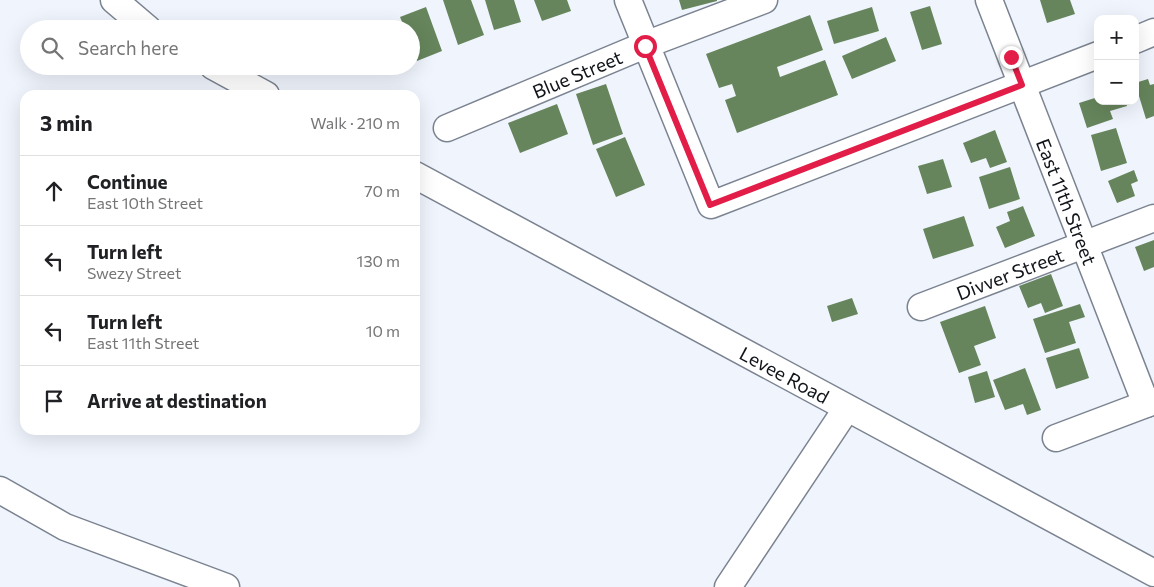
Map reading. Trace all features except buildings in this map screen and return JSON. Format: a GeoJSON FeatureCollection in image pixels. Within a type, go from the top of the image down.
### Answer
{"type":"FeatureCollection","features":[{"type":"Feature","properties":{"kind":"street"},"geometry":{"type":"LineString","coordinates":[[114,0],[137,20]]}},
{"type":"Feature","properties":{"kind":"street"},"geometry":{"type":"LineString","coordinates":[[628,0],[710,205],[1094,57]]}},
{"type":"Feature","properties":{"kind":"street","name":"Blue Street"},"geometry":{"type":"LineString","coordinates":[[447,128],[645,46],[764,0]]}},
{"type":"Feature","properties":{"kind":"street","name":"East 11th Street"},"geometry":{"type":"LineString","coordinates":[[989,0],[1085,246],[1150,402]]}},
{"type":"Feature","properties":{"kind":"street"},"geometry":{"type":"LineString","coordinates":[[1139,38],[1154,32]]}},
{"type":"Feature","properties":{"kind":"street"},"geometry":{"type":"LineString","coordinates":[[229,75],[257,90]]}},
{"type":"Feature","properties":{"kind":"street","name":"Levee Road"},"geometry":{"type":"LineString","coordinates":[[420,178],[1151,574]]}},
{"type":"Feature","properties":{"kind":"street","name":"Divver Street"},"geometry":{"type":"LineString","coordinates":[[921,307],[1085,246],[1154,218]]}},
{"type":"Feature","properties":{"kind":"street"},"geometry":{"type":"LineString","coordinates":[[1056,438],[1150,402]]}},
{"type":"Feature","properties":{"kind":"street"},"geometry":{"type":"LineString","coordinates":[[728,587],[847,408]]}},
{"type":"Feature","properties":{"kind":"street"},"geometry":{"type":"LineString","coordinates":[[0,490],[64,527],[226,587]]}},
{"type":"Feature","properties":{"kind":"route"},"geometry":{"type":"LineString","coordinates":[[645,46],[710,205],[1022,85],[1011,57]]}}]}
